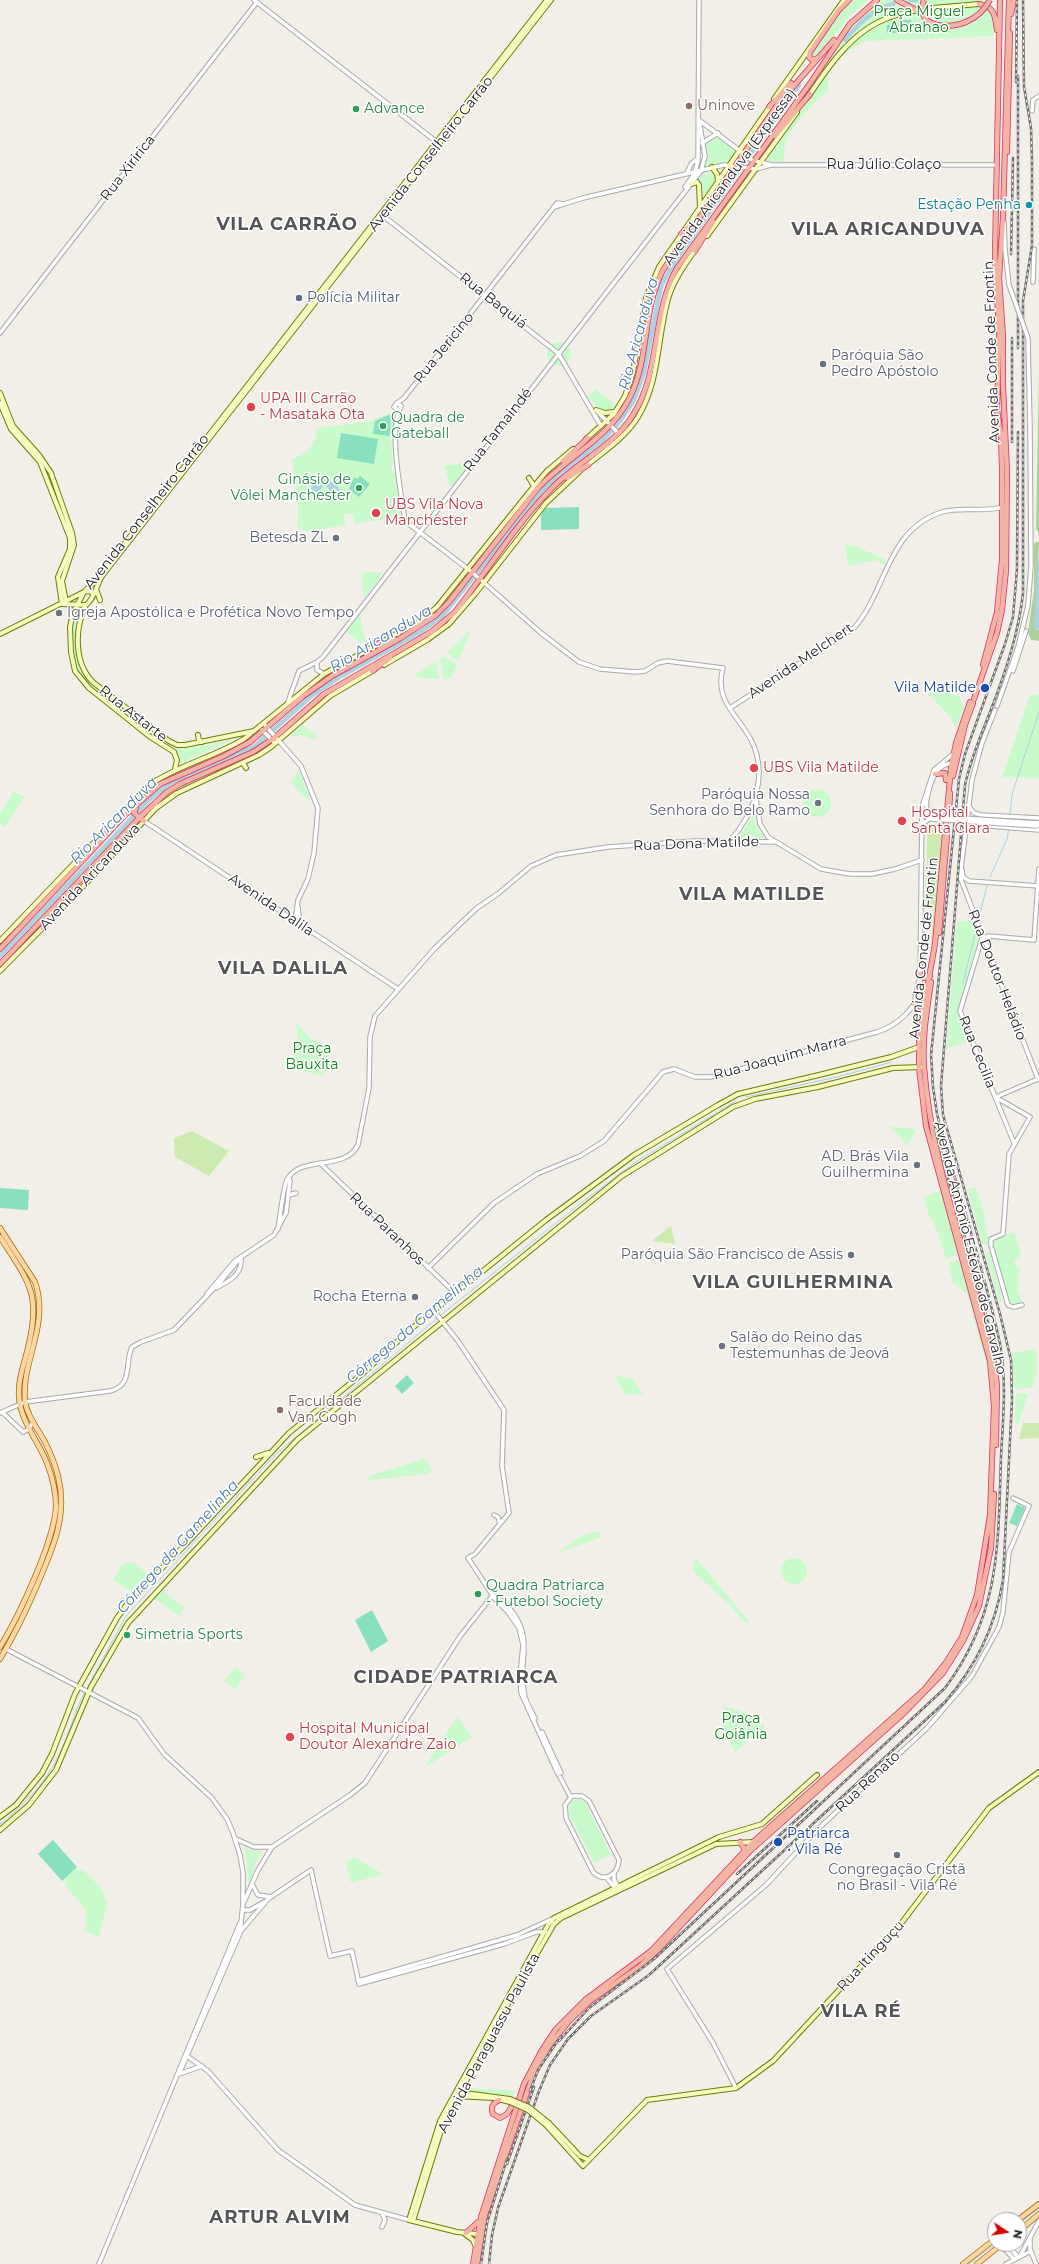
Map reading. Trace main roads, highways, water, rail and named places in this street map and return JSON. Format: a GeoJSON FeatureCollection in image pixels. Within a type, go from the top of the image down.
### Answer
{"type":"FeatureCollection","features":[{"type":"Feature","properties":{"kind":"highway"},"geometry":{"type":"LineString","coordinates":[[822,55],[813,61],[809,57],[810,52],[838,11],[849,0]]}},
{"type":"Feature","properties":{"kind":"highway"},"geometry":{"type":"LineString","coordinates":[[835,41],[857,12],[872,0]]}},
{"type":"Feature","properties":{"kind":"highway"},"geometry":{"type":"LineString","coordinates":[[550,475],[611,423],[623,410],[635,385],[651,301],[658,280],[668,261],[745,154],[778,104],[852,21],[876,0]]}},
{"type":"Feature","properties":{"kind":"highway"},"geometry":{"type":"LineString","coordinates":[[897,0],[918,11]]}},
{"type":"Feature","properties":{"kind":"highway"},"geometry":{"type":"LineString","coordinates":[[924,0],[922,11],[926,19],[932,24],[947,26],[962,24],[972,19],[990,0]]}},
{"type":"Feature","properties":{"kind":"highway"},"geometry":{"type":"LineString","coordinates":[[979,4],[997,0]]}},
{"type":"Feature","properties":{"kind":"highway","name":"Avenida Conde de Frontin"},"geometry":{"type":"LineString","coordinates":[[1000,0],[995,285],[999,339],[996,390],[1002,452],[1004,506]]}},
{"type":"Feature","properties":{"kind":"highway","name":"Avenida Conde de Frontin"},"geometry":{"type":"LineString","coordinates":[[924,1054],[926,1021],[940,922],[953,754],[989,649],[997,612],[1002,560],[1005,428],[1003,336],[999,298],[999,255],[1003,218],[1009,0]]}},
{"type":"Feature","properties":{"kind":"highway"},"geometry":{"type":"LineString","coordinates":[[1004,177],[1008,134],[1010,14],[1014,0]]}},
{"type":"Feature","properties":{"kind":"highway"},"geometry":{"type":"LineString","coordinates":[[979,4],[991,7],[993,10],[999,40]]}},
{"type":"Feature","properties":{"kind":"highway","name":"Avenida Aricanduva (Expressa)"},"geometry":{"type":"LineString","coordinates":[[0,964],[88,871],[167,792],[206,773],[247,756],[274,740],[324,694],[404,648],[443,623],[455,612],[481,580],[540,502],[564,477],[618,433],[633,416],[644,394],[659,315],[668,286],[677,268],[746,169],[770,139],[811,82],[835,41]]}},
{"type":"Feature","properties":{"kind":"highway"},"geometry":{"type":"LineString","coordinates":[[769,107],[793,82],[808,70]]}},
{"type":"Feature","properties":{"kind":"highway"},"geometry":{"type":"LineString","coordinates":[[770,139],[780,130],[810,94]]}},
{"type":"Feature","properties":{"kind":"highway"},"geometry":{"type":"LineString","coordinates":[[695,251],[720,208]]}},
{"type":"Feature","properties":{"kind":"highway"},"geometry":{"type":"LineString","coordinates":[[682,234],[702,214]]}},
{"type":"Feature","properties":{"kind":"highway"},"geometry":{"type":"LineString","coordinates":[[996,390],[1000,391],[1001,394],[1005,428]]}},
{"type":"Feature","properties":{"kind":"highway"},"geometry":{"type":"LineString","coordinates":[[0,950],[150,792],[170,778],[224,756],[266,730],[302,697],[332,676],[419,627],[440,610],[526,502],[550,475],[588,438]]}},
{"type":"Feature","properties":{"kind":"highway"},"geometry":{"type":"LineString","coordinates":[[540,502],[569,477],[588,465]]}},
{"type":"Feature","properties":{"kind":"highway"},"geometry":{"type":"LineString","coordinates":[[379,643],[384,644],[419,627]]}},
{"type":"Feature","properties":{"kind":"highway"},"geometry":{"type":"LineString","coordinates":[[372,671],[404,648]]}},
{"type":"Feature","properties":{"kind":"highway","name":"Avenida Conde de Frontin"},"geometry":{"type":"LineString","coordinates":[[918,1047],[922,1011],[935,944],[946,802],[953,762],[972,700]]}},
{"type":"Feature","properties":{"kind":"highway"},"geometry":{"type":"LineString","coordinates":[[206,773],[210,774],[242,761],[244,763]]}},
{"type":"Feature","properties":{"kind":"highway"},"geometry":{"type":"LineString","coordinates":[[935,774],[941,772],[946,774],[946,802]]}},
{"type":"Feature","properties":{"kind":"highway"},"geometry":{"type":"LineString","coordinates":[[140,818],[133,812],[150,792]]}},
{"type":"Feature","properties":{"kind":"highway"},"geometry":{"type":"LineString","coordinates":[[77,868],[77,864],[106,833],[108,827]]}},
{"type":"Feature","properties":{"kind":"highway"},"geometry":{"type":"LineString","coordinates":[[43,928],[45,921],[86,877],[88,871]]}},
{"type":"Feature","properties":{"kind":"highway"},"geometry":{"type":"LineString","coordinates":[[920,976],[924,978],[930,976]]}},
{"type":"Feature","properties":{"kind":"highway"},"geometry":{"type":"LineString","coordinates":[[913,1005],[920,1004],[922,1011]]}},
{"type":"Feature","properties":{"kind":"highway"},"geometry":{"type":"LineString","coordinates":[[918,1047],[924,1054]]}},
{"type":"Feature","properties":{"kind":"highway","name":"Avenida Antônio Estêvão de Carvalho"},"geometry":{"type":"LineString","coordinates":[[477,2245],[485,2214],[532,2078],[549,2046],[570,2020],[590,2001],[640,1966],[660,1948],[759,1842],[913,1705],[943,1673],[958,1651],[975,1617],[988,1566],[993,1514],[997,1385],[988,1334],[932,1127],[918,1047]]}},
{"type":"Feature","properties":{"kind":"highway","name":"Avenida Antônio Estêvão de Carvalho"},"geometry":{"type":"LineString","coordinates":[[524,2084],[542,2050],[570,2014],[585,2000],[651,1951],[753,1842],[912,1700],[934,1678],[954,1650],[966,1628],[977,1595],[990,1508],[994,1406],[993,1375],[926,1126],[921,1068],[924,1054]]}},
{"type":"Feature","properties":{"kind":"highway"},"geometry":{"type":"LineString","coordinates":[[984,1550],[988,1555],[988,1566]]}},
{"type":"Feature","properties":{"kind":"highway"},"geometry":{"type":"LineString","coordinates":[[739,1842],[745,1850]]}},
{"type":"Feature","properties":{"kind":"highway"},"geometry":{"type":"LineString","coordinates":[[477,2264],[477,2234],[481,2217],[524,2084]]}},
{"type":"Feature","properties":{"kind":"highway"},"geometry":{"type":"LineString","coordinates":[[499,2100],[494,2103],[492,2109],[493,2114],[500,2118],[507,2114],[524,2084]]}},
{"type":"Feature","properties":{"kind":"highway"},"geometry":{"type":"LineString","coordinates":[[464,2233],[473,2229],[481,2217]]}},
{"type":"Feature","properties":{"kind":"highway"},"geometry":{"type":"LineString","coordinates":[[472,2264],[477,2245]]}},
{"type":"Feature","properties":{"kind":"main road","name":"Avenida Conselheiro Carrão"},"geometry":{"type":"LineString","coordinates":[[64,602],[76,606],[86,605],[92,601],[97,584],[547,0]]}},
{"type":"Feature","properties":{"kind":"main road","name":"Avenida Conselheiro Carrão"},"geometry":{"type":"LineString","coordinates":[[438,142],[551,0]]}},
{"type":"Feature","properties":{"kind":"main road"},"geometry":{"type":"LineString","coordinates":[[611,423],[615,412],[625,396],[631,380],[649,289],[659,267],[812,43],[844,0]]}},
{"type":"Feature","properties":{"kind":"main road"},"geometry":{"type":"LineString","coordinates":[[810,94],[833,60],[870,28],[887,18],[918,11],[979,4]]}},
{"type":"Feature","properties":{"kind":"main road","name":"Avenida Aricanduva"},"geometry":{"type":"LineString","coordinates":[[0,971],[43,928],[140,818],[185,788],[244,763],[330,696],[439,633],[459,614],[481,580],[546,503],[623,436],[643,408],[654,377],[668,299],[676,281],[695,251],[810,94]]}},
{"type":"Feature","properties":{"kind":"main road"},"geometry":{"type":"LineString","coordinates":[[712,167],[717,174],[717,182]]}},
{"type":"Feature","properties":{"kind":"main road"},"geometry":{"type":"LineString","coordinates":[[690,182],[697,182],[699,185],[700,207]]}},
{"type":"Feature","properties":{"kind":"main road","name":"Avenida Conselheiro Carrão"},"geometry":{"type":"LineString","coordinates":[[64,602],[84,592],[382,215]]}},
{"type":"Feature","properties":{"kind":"main road"},"geometry":{"type":"LineString","coordinates":[[0,392],[13,426],[42,461],[55,482],[75,541],[72,556],[63,577],[64,602]]}},
{"type":"Feature","properties":{"kind":"main road"},"geometry":{"type":"LineString","coordinates":[[0,403],[10,429],[42,461],[70,541],[70,549],[58,577],[64,602]]}},
{"type":"Feature","properties":{"kind":"main road"},"geometry":{"type":"LineString","coordinates":[[596,410],[605,413],[615,412]]}},
{"type":"Feature","properties":{"kind":"main road","name":"Avenida Aricanduva"},"geometry":{"type":"LineString","coordinates":[[0,941],[149,785],[175,769],[233,746],[257,730],[266,730],[288,702],[324,674],[418,622],[433,610],[471,572],[534,486],[547,471],[601,426],[611,423]]}},
{"type":"Feature","properties":{"kind":"main road"},"geometry":{"type":"LineString","coordinates":[[529,478],[534,486]]}},
{"type":"Feature","properties":{"kind":"main road"},"geometry":{"type":"LineString","coordinates":[[51,487],[55,482]]}},
{"type":"Feature","properties":{"kind":"main road"},"geometry":{"type":"LineString","coordinates":[[97,584],[97,593],[100,600]]}},
{"type":"Feature","properties":{"kind":"main road"},"geometry":{"type":"LineString","coordinates":[[84,592],[89,591],[94,594]]}},
{"type":"Feature","properties":{"kind":"main road","name":"Rua Astarte"},"geometry":{"type":"LineString","coordinates":[[84,592],[76,606],[70,628],[72,664],[79,678],[149,736],[172,750],[176,757],[175,769]]}},
{"type":"Feature","properties":{"kind":"main road"},"geometry":{"type":"LineString","coordinates":[[0,634],[64,602]]}},
{"type":"Feature","properties":{"kind":"main road","name":"Rua Astarte"},"geometry":{"type":"LineString","coordinates":[[86,605],[80,627],[78,649],[80,663],[85,673],[94,683],[171,743],[181,745],[203,742],[257,730]]}},
{"type":"Feature","properties":{"kind":"main road"},"geometry":{"type":"LineString","coordinates":[[70,628],[74,625],[80,627]]}},
{"type":"Feature","properties":{"kind":"main road"},"geometry":{"type":"LineString","coordinates":[[70,628],[79,633]]}},
{"type":"Feature","properties":{"kind":"main road"},"geometry":{"type":"LineString","coordinates":[[198,735],[199,740],[203,742]]}},
{"type":"Feature","properties":{"kind":"main road"},"geometry":{"type":"LineString","coordinates":[[244,763],[246,768]]}},
{"type":"Feature","properties":{"kind":"main road"},"geometry":{"type":"LineString","coordinates":[[0,1817],[16,1805],[42,1773],[52,1754],[79,1687],[117,1618],[131,1598],[186,1544],[289,1432],[362,1373],[455,1293],[546,1220],[634,1155],[738,1094],[826,1074],[918,1047]]}},
{"type":"Feature","properties":{"kind":"main road"},"geometry":{"type":"LineString","coordinates":[[0,1830],[29,1805],[56,1770],[88,1692],[128,1623],[283,1454],[440,1319],[622,1176],[733,1107],[755,1099],[818,1087],[893,1068],[921,1068]]}},
{"type":"Feature","properties":{"kind":"main road"},"geometry":{"type":"LineString","coordinates":[[0,1228],[35,1282],[39,1298],[40,1315],[26,1385],[25,1402],[33,1422],[45,1443],[58,1476],[62,1502],[61,1516],[52,1549],[20,1625],[0,1659]]}},
{"type":"Feature","properties":{"kind":"main road"},"geometry":{"type":"LineString","coordinates":[[0,1237],[28,1282],[34,1302],[30,1340],[20,1381],[19,1404],[29,1429],[42,1451],[50,1472],[56,1508],[50,1538],[4,1646],[6,1649]]}},
{"type":"Feature","properties":{"kind":"main road"},"geometry":{"type":"LineString","coordinates":[[256,1456],[270,1452]]}},
{"type":"Feature","properties":{"kind":"main road"},"geometry":{"type":"LineString","coordinates":[[0,1647],[13,1624]]}},
{"type":"Feature","properties":{"kind":"main road","name":"Rua Itinguçu"},"geometry":{"type":"LineString","coordinates":[[547,2124],[583,2166],[647,2100],[736,2088],[776,2058],[903,1921],[989,1808],[1039,1772]]}},
{"type":"Feature","properties":{"kind":"main road"},"geometry":{"type":"LineString","coordinates":[[546,1932],[554,1918],[719,1837],[762,1824],[817,1775]]}},
{"type":"Feature","properties":{"kind":"main road"},"geometry":{"type":"LineString","coordinates":[[739,1832],[739,1842]]}},
{"type":"Feature","properties":{"kind":"main road"},"geometry":{"type":"LineString","coordinates":[[716,1844],[719,1837]]}},
{"type":"Feature","properties":{"kind":"main road"},"geometry":{"type":"LineString","coordinates":[[546,1932],[561,1918],[617,1888],[716,1844],[759,1842]]}},
{"type":"Feature","properties":{"kind":"main road","name":"Avenida Paraguassu Paulista"},"geometry":{"type":"LineString","coordinates":[[411,2221],[443,2124],[457,2094],[546,1932]]}},
{"type":"Feature","properties":{"kind":"main road"},"geometry":{"type":"LineString","coordinates":[[457,2094],[510,2101]]}},
{"type":"Feature","properties":{"kind":"main road"},"geometry":{"type":"LineString","coordinates":[[457,2094],[510,2101],[529,2107],[582,2157],[589,2160]]}},
{"type":"Feature","properties":{"kind":"main road"},"geometry":{"type":"LineString","coordinates":[[457,2094],[439,2123],[411,2221],[464,2233],[477,2234]]}},
{"type":"Feature","properties":{"kind":"main road"},"geometry":{"type":"LineString","coordinates":[[1027,2213],[1039,2204]]}},
{"type":"Feature","properties":{"kind":"main road"},"geometry":{"type":"LineString","coordinates":[[1027,2224],[1039,2214]]}},
{"type":"Feature","properties":{"kind":"main road"},"geometry":{"type":"LineString","coordinates":[[464,2233],[471,2237],[477,2245]]}},
{"type":"Feature","properties":{"kind":"main road"},"geometry":{"type":"LineString","coordinates":[[963,2264],[987,2245]]}},
{"type":"Feature","properties":{"kind":"main road"},"geometry":{"type":"LineString","coordinates":[[977,2264],[991,2252]]}},
{"type":"Feature","properties":{"kind":"water"},"geometry":{"type":"Polygon","coordinates":[[[315,481],[320,481],[323,484],[320,491],[324,496],[319,500],[313,496],[311,488],[315,481]]]}},
{"type":"Feature","properties":{"kind":"water"},"geometry":{"type":"Polygon","coordinates":[[[330,481],[335,483],[339,488],[339,496],[335,500],[329,498],[331,491],[326,486],[330,481]]]}},
{"type":"Feature","properties":{"kind":"water"},"geometry":{"type":"Polygon","coordinates":[[[1039,551],[1039,630],[1034,627],[1039,551]]]}},
{"type":"Feature","properties":{"kind":"waterway","name":"Rio Aricanduva"},"geometry":{"type":"LineString","coordinates":[[910,0],[916,0]]}},
{"type":"Feature","properties":{"kind":"waterway","name":"Rio Aricanduva"},"geometry":{"type":"LineString","coordinates":[[845,40],[866,18],[893,4]]}},
{"type":"Feature","properties":{"kind":"waterway","name":"Rio Aricanduva"},"geometry":{"type":"LineString","coordinates":[[0,956],[150,799],[170,783],[255,746],[310,697],[341,676],[422,631],[442,616],[542,491],[562,471],[603,440],[620,421],[634,400],[644,372],[661,286],[675,261],[799,85]]}},
{"type":"Feature","properties":{"kind":"waterway","name":"Córrego da Gamelinha"},"geometry":{"type":"LineString","coordinates":[[1010,815],[1012,794],[1039,712]]}},
{"type":"Feature","properties":{"kind":"waterway","name":"Córrego da Gamelinha"},"geometry":{"type":"LineString","coordinates":[[990,877],[1007,839],[1009,828]]}},
{"type":"Feature","properties":{"kind":"waterway","name":"Córrego da Gamelinha"},"geometry":{"type":"LineString","coordinates":[[979,917],[987,886]]}},
{"type":"Feature","properties":{"kind":"waterway","name":"Córrego da Gamelinha"},"geometry":{"type":"LineString","coordinates":[[963,983],[976,931]]}},
{"type":"Feature","properties":{"kind":"waterway","name":"Córrego da Gamelinha"},"geometry":{"type":"LineString","coordinates":[[746,1097],[837,1077],[892,1062]]}},
{"type":"Feature","properties":{"kind":"waterway","name":"Córrego da Gamelinha"},"geometry":{"type":"LineString","coordinates":[[86,1690],[126,1616],[277,1453],[446,1311],[582,1202],[637,1161],[736,1101]]}},
{"type":"Feature","properties":{"kind":"waterway","name":"Córrego da Gamelinha"},"geometry":{"type":"LineString","coordinates":[[0,1824],[34,1793],[47,1775],[63,1747],[84,1693]]}},
{"type":"Feature","properties":{"kind":"waterway"},"geometry":{"type":"LineString","coordinates":[[1027,2218],[1039,2208]]}},
{"type":"Feature","properties":{"kind":"waterway"},"geometry":{"type":"LineString","coordinates":[[969,2264],[987,2250]]}},
{"type":"Feature","properties":{"kind":"railway"},"geometry":{"type":"LineString","coordinates":[[1016,82],[1017,0]]}},
{"type":"Feature","properties":{"kind":"railway"},"geometry":{"type":"LineString","coordinates":[[489,2264],[492,2235],[498,2208],[539,2091],[550,2065],[568,2039],[591,2016],[649,1975],[945,1702],[966,1674],[983,1646],[995,1614],[999,1598],[1003,1580],[1012,1400],[1011,1360],[1000,1314],[943,1115],[941,1086],[965,785],[967,775],[1007,665],[1018,622],[1023,593],[1023,301],[1032,245],[1031,128],[1024,87],[1023,0]]}},
{"type":"Feature","properties":{"kind":"railway"},"geometry":{"type":"LineString","coordinates":[[1018,76],[1018,348]]}},
{"type":"Feature","properties":{"kind":"railway"},"geometry":{"type":"LineString","coordinates":[[1011,254],[1013,158]]}},
{"type":"Feature","properties":{"kind":"railway"},"geometry":{"type":"LineString","coordinates":[[1012,338],[1012,442]]}},
{"type":"Feature","properties":{"kind":"railway"},"geometry":{"type":"LineString","coordinates":[[559,2041],[589,2008],[654,1959],[945,1688],[963,1660],[977,1633],[987,1605],[997,1549],[999,1519],[1004,1400],[1002,1358],[994,1315],[937,1114],[933,1087],[931,1055],[959,779],[965,754],[1005,644],[1013,617],[1017,569],[1018,432]]}},
{"type":"Feature","properties":{"kind":"railway"},"geometry":{"type":"LineString","coordinates":[[935,1128],[953,1197]]}},
{"type":"Feature","properties":{"kind":"railway"},"geometry":{"type":"LineString","coordinates":[[963,1230],[991,1334]]}},
{"type":"Feature","properties":{"kind":"railway"},"geometry":{"type":"LineString","coordinates":[[737,1874],[817,1801]]}},
{"type":"Feature","properties":{"kind":"railway"},"geometry":{"type":"LineString","coordinates":[[530,2091],[538,2070],[561,2036]]}},
{"type":"Feature","properties":{"kind":"railway"},"geometry":{"type":"LineString","coordinates":[[507,2164],[534,2087]]}},
{"type":"Feature","properties":{"kind":"railway"},"geometry":{"type":"LineString","coordinates":[[481,2264],[487,2223],[507,2159]]}},
{"type":"Feature","properties":{"kind":"place","name":"Uninove"},"geometry":{"type":"Point","coordinates":[689,106]}},
{"type":"Feature","properties":{"kind":"place","name":"Advance"},"geometry":{"type":"Point","coordinates":[356,109]}},
{"type":"Feature","properties":{"kind":"place","name":"Estação Penha"},"geometry":{"type":"Point","coordinates":[1029,205]}},
{"type":"Feature","properties":{"kind":"place","name":"Polícia Militar"},"geometry":{"type":"Point","coordinates":[299,298]}},
{"type":"Feature","properties":{"kind":"place","name":"Paróquia São Pedro Apóstolo"},"geometry":{"type":"Point","coordinates":[823,364]}},
{"type":"Feature","properties":{"kind":"place","name":"UPA III Carrão - Masataka Ota"},"geometry":{"type":"Point","coordinates":[251,407]}},
{"type":"Feature","properties":{"kind":"place","name":"Quadra de Gateball"},"geometry":{"type":"Point","coordinates":[383,426]}},
{"type":"Feature","properties":{"kind":"place","name":"Ginásio de Vôlei Manchester"},"geometry":{"type":"Point","coordinates":[359,488]}},
{"type":"Feature","properties":{"kind":"place","name":"UBS Vila Nova Manchester"},"geometry":{"type":"Point","coordinates":[376,513]}},
{"type":"Feature","properties":{"kind":"place","name":"Betesda ZL"},"geometry":{"type":"Point","coordinates":[336,538]}},
{"type":"Feature","properties":{"kind":"place","name":"Igreja Apostólica e Profética Novo Tempo"},"geometry":{"type":"Point","coordinates":[59,613]}},
{"type":"Feature","properties":{"kind":"place","name":"Vila Matilde"},"geometry":{"type":"Point","coordinates":[985,688]}},
{"type":"Feature","properties":{"kind":"place","name":"UBS Vila Matilde"},"geometry":{"type":"Point","coordinates":[754,768]}},
{"type":"Feature","properties":{"kind":"place","name":"Paróquia Nossa Senhora do Belo Ramo"},"geometry":{"type":"Point","coordinates":[818,803]}},
{"type":"Feature","properties":{"kind":"place","name":"Hospital Santa Clara"},"geometry":{"type":"Point","coordinates":[902,821]}},
{"type":"Feature","properties":{"kind":"place","name":"AD. Brás Vila Guilhermina"},"geometry":{"type":"Point","coordinates":[917,1165]}},
{"type":"Feature","properties":{"kind":"place","name":"Paróquia São Francisco de Assis"},"geometry":{"type":"Point","coordinates":[851,1255]}},
{"type":"Feature","properties":{"kind":"place","name":"Rocha Eterna"},"geometry":{"type":"Point","coordinates":[415,1297]}},
{"type":"Feature","properties":{"kind":"place","name":"Salão do Reino das Testemunhas de Jeová"},"geometry":{"type":"Point","coordinates":[722,1346]}},
{"type":"Feature","properties":{"kind":"place","name":"Faculdade Van Gogh"},"geometry":{"type":"Point","coordinates":[280,1410]}},
{"type":"Feature","properties":{"kind":"place","name":"Quadra Patriarca - Futebol Society"},"geometry":{"type":"Point","coordinates":[478,1594]}},
{"type":"Feature","properties":{"kind":"place","name":"Simetria Sports"},"geometry":{"type":"Point","coordinates":[127,1635]}},
{"type":"Feature","properties":{"kind":"place","name":"Hospital Municipal Doutor Alexandre Zaio"},"geometry":{"type":"Point","coordinates":[290,1737]}},
{"type":"Feature","properties":{"kind":"place","name":"Patriarca • Vila Ré"},"geometry":{"type":"Point","coordinates":[778,1842]}},
{"type":"Feature","properties":{"kind":"place","name":"Congregação Cristã no Brasil - Vila Ré"},"geometry":{"type":"Point","coordinates":[897,1855]}},
{"type":"Feature","properties":{"kind":"district","name":"VILA CARRÃO"},"geometry":{"type":"Point","coordinates":[287,225]}},
{"type":"Feature","properties":{"kind":"district","name":"VILA ARICANDUVA"},"geometry":{"type":"Point","coordinates":[888,230]}},
{"type":"Feature","properties":{"kind":"district","name":"VILA MATILDE"},"geometry":{"type":"Point","coordinates":[752,895]}},
{"type":"Feature","properties":{"kind":"district","name":"VILA DALILA"},"geometry":{"type":"Point","coordinates":[283,969]}},
{"type":"Feature","properties":{"kind":"district","name":"VILA GUILHERMINA"},"geometry":{"type":"Point","coordinates":[793,1283]}},
{"type":"Feature","properties":{"kind":"district","name":"CIDADE PATRIARCA"},"geometry":{"type":"Point","coordinates":[456,1678]}},
{"type":"Feature","properties":{"kind":"district","name":"VILA RÉ"},"geometry":{"type":"Point","coordinates":[861,2012]}},
{"type":"Feature","properties":{"kind":"district","name":"ARTUR ALVIM"},"geometry":{"type":"Point","coordinates":[280,2218]}},
{"type":"Feature","properties":{"kind":"park label","name":"Praça Miguel Abrahao"},"geometry":{"type":"Point","coordinates":[919,20]}},
{"type":"Feature","properties":{"kind":"park label","name":"Praça Bauxita"},"geometry":{"type":"Point","coordinates":[312,1058]}},
{"type":"Feature","properties":{"kind":"park label","name":"Praça Goiânia"},"geometry":{"type":"Point","coordinates":[741,1728]}}]}
